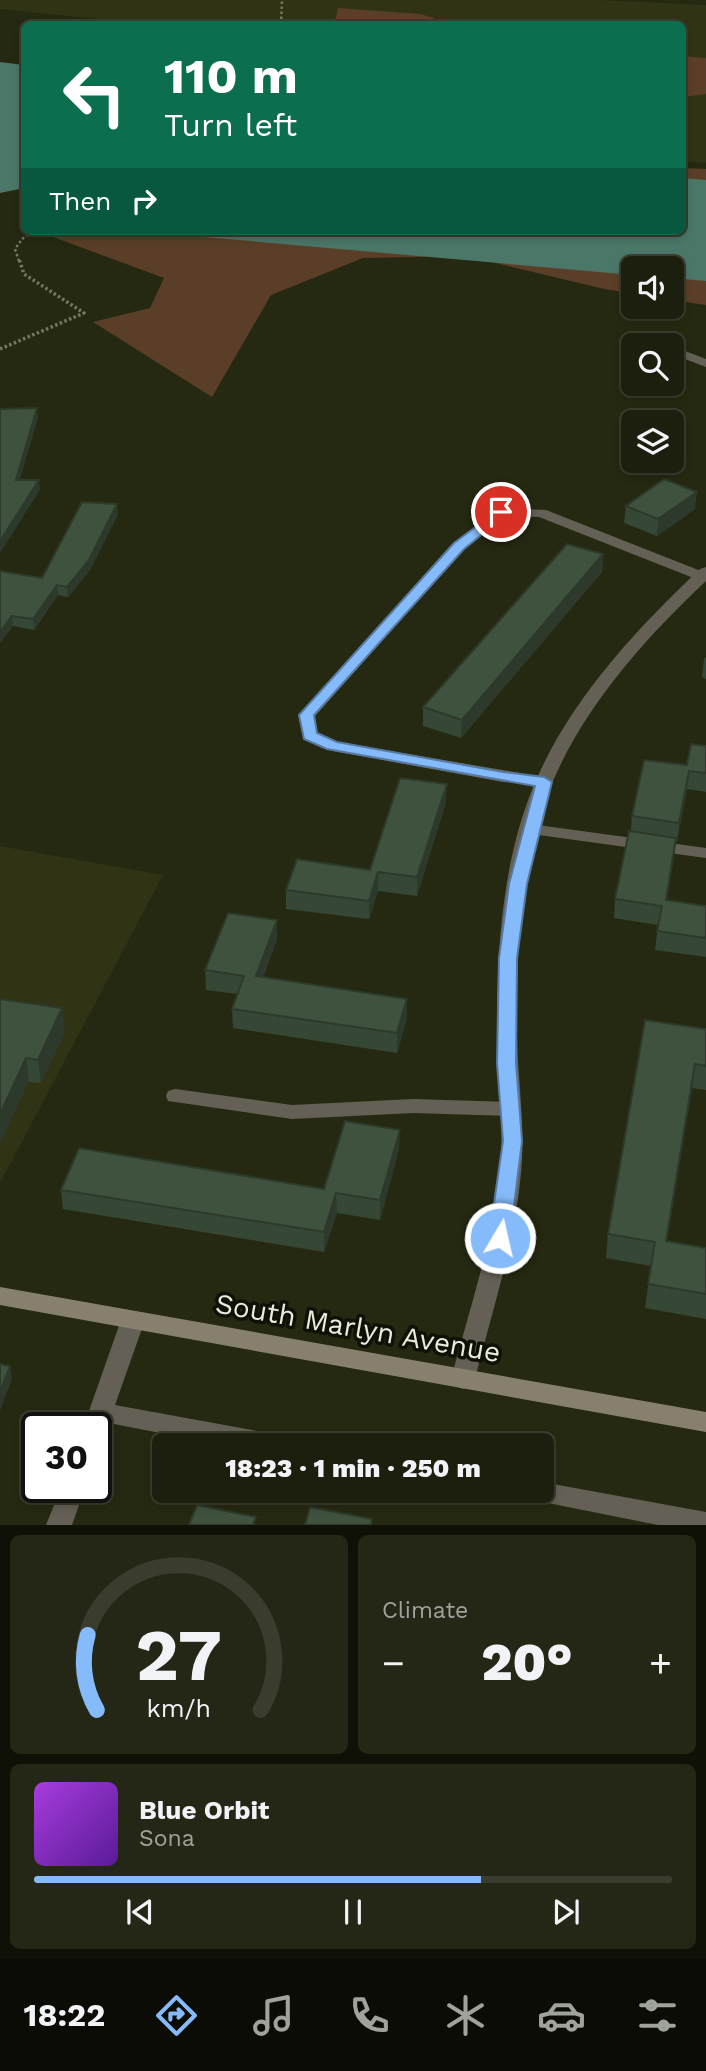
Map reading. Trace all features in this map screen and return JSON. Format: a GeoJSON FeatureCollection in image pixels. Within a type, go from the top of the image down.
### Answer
{"type":"FeatureCollection","features":[{"type":"Feature","properties":{"kind":"street"},"geometry":{"type":"LineString","coordinates":[[463,1379],[500,1238],[512,1141],[507,1063],[508,958],[518,884],[544,782],[599,690],[702,579]]}},
{"type":"Feature","properties":{"kind":"street","name":"South Marlyn Avenue"},"geometry":{"type":"LineString","coordinates":[[0,1296],[706,1422]]}},
{"type":"Feature","properties":{"kind":"street"},"geometry":{"type":"LineString","coordinates":[[101,1412],[133,1320]]}},
{"type":"Feature","properties":{"kind":"street"},"geometry":{"type":"LineString","coordinates":[[112,1422],[191,1433]]}},
{"type":"Feature","properties":{"kind":"street"},"geometry":{"type":"LineString","coordinates":[[554,1495],[706,1523]]}},
{"type":"Feature","properties":{"kind":"street"},"geometry":{"type":"LineString","coordinates":[[59,1525],[67,1503]]}},
{"type":"Feature","properties":{"kind":"lane"},"geometry":{"type":"LineString","coordinates":[[684,355],[706,363]]}},
{"type":"Feature","properties":{"kind":"lane"},"geometry":{"type":"LineString","coordinates":[[544,782],[333,746],[309,735],[307,715],[459,546],[501,512],[541,513],[702,579]]}},
{"type":"Feature","properties":{"kind":"lane"},"geometry":{"type":"LineString","coordinates":[[530,829],[706,853]]}},
{"type":"Feature","properties":{"kind":"lane"},"geometry":{"type":"LineString","coordinates":[[175,1096],[292,1112],[413,1106],[510,1109]]}},
{"type":"Feature","properties":{"kind":"path"},"geometry":{"type":"LineString","coordinates":[[281,21],[282,0]]}},
{"type":"Feature","properties":{"kind":"path"},"geometry":{"type":"LineString","coordinates":[[0,349],[84,313],[24,274],[15,249],[28,235]]}},
{"type":"Feature","properties":{"kind":"shaded area"},"geometry":{"type":"Polygon","coordinates":[[[0,0],[599,0],[706,5],[706,163],[686,161],[686,21],[116,21],[0,9],[0,0]]]}},
{"type":"Feature","properties":{"kind":"shaded area"},"geometry":{"type":"Polygon","coordinates":[[[338,8],[420,14],[436,21],[335,21],[338,8]]]}},
{"type":"Feature","properties":{"kind":"shaded area"},"geometry":{"type":"Polygon","coordinates":[[[686,56],[706,58],[706,94],[686,97],[686,56]]]}},
{"type":"Feature","properties":{"kind":"shaded area"},"geometry":{"type":"Polygon","coordinates":[[[0,62],[21,65],[21,189],[0,193],[0,62]]]}},
{"type":"Feature","properties":{"kind":"shaded area"},"geometry":{"type":"Polygon","coordinates":[[[686,168],[706,169],[706,305],[684,302],[684,256],[621,256],[621,292],[466,256],[363,258],[271,295],[212,397],[93,322],[150,308],[164,278],[48,235],[686,235],[686,168]]]}},
{"type":"Feature","properties":{"kind":"shaded area"},"geometry":{"type":"Polygon","coordinates":[[[686,178],[706,180],[706,281],[684,279],[684,256],[621,256],[621,274],[198,235],[686,235],[686,178]]]}},
{"type":"Feature","properties":{"kind":"shaded area"},"geometry":{"type":"Polygon","coordinates":[[[0,846],[163,875],[0,1183],[0,846]]]}},
{"type":"Feature","properties":{"kind":"building"},"geometry":{"type":"Polygon","coordinates":[[[37,408],[16,480],[39,480],[0,541],[0,409],[37,408]]]}},
{"type":"Feature","properties":{"kind":"building"},"geometry":{"type":"Polygon","coordinates":[[[664,479],[697,492],[658,519],[626,506],[664,479]]]}},
{"type":"Feature","properties":{"kind":"building"},"geometry":{"type":"Polygon","coordinates":[[[82,502],[117,504],[89,560],[67,587],[57,585],[33,619],[12,616],[0,632],[0,571],[42,578],[82,502]]]}},
{"type":"Feature","properties":{"kind":"building"},"geometry":{"type":"Polygon","coordinates":[[[567,544],[603,554],[462,720],[423,707],[567,544]]]}},
{"type":"Feature","properties":{"kind":"building"},"geometry":{"type":"Polygon","coordinates":[[[691,744],[706,746],[706,773],[689,771],[679,823],[632,816],[644,760],[687,765],[691,744]]]}},
{"type":"Feature","properties":{"kind":"building"},"geometry":{"type":"Polygon","coordinates":[[[400,778],[447,784],[417,877],[378,872],[369,901],[286,890],[297,859],[370,870],[400,778]]]}},
{"type":"Feature","properties":{"kind":"building"},"geometry":{"type":"Polygon","coordinates":[[[629,831],[676,838],[666,900],[706,906],[706,938],[657,931],[662,906],[615,899],[629,831]]]}},
{"type":"Feature","properties":{"kind":"building"},"geometry":{"type":"Polygon","coordinates":[[[228,913],[277,920],[256,976],[407,999],[397,1033],[232,1009],[244,976],[205,970],[228,913]]]}},
{"type":"Feature","properties":{"kind":"building"},"geometry":{"type":"Polygon","coordinates":[[[0,999],[62,1008],[38,1060],[26,1058],[0,1114],[0,999]]]}},
{"type":"Feature","properties":{"kind":"building"},"geometry":{"type":"Polygon","coordinates":[[[645,1020],[706,1029],[706,1066],[695,1064],[666,1241],[706,1248],[706,1294],[648,1284],[655,1242],[608,1234],[645,1020]]]}},
{"type":"Feature","properties":{"kind":"building"},"geometry":{"type":"Polygon","coordinates":[[[345,1121],[400,1130],[380,1200],[336,1193],[324,1232],[61,1190],[79,1148],[324,1189],[345,1121]]]}},
{"type":"Feature","properties":{"kind":"building"},"geometry":{"type":"Polygon","coordinates":[[[0,1364],[10,1366],[0,1392],[0,1364]]]}},
{"type":"Feature","properties":{"kind":"building"},"geometry":{"type":"Polygon","coordinates":[[[197,1505],[256,1517],[253,1525],[189,1525],[197,1505]]]}},
{"type":"Feature","properties":{"kind":"building"},"geometry":{"type":"Polygon","coordinates":[[[310,1507],[372,1519],[371,1525],[305,1525],[310,1507]]]}},
{"type":"Feature","properties":{"kind":"route"},"geometry":{"type":"LineString","coordinates":[[500,1238],[512,1141],[507,1063],[508,958],[518,884],[544,782],[333,746],[309,735],[307,715],[348,666],[459,546],[501,512]]}}]}
